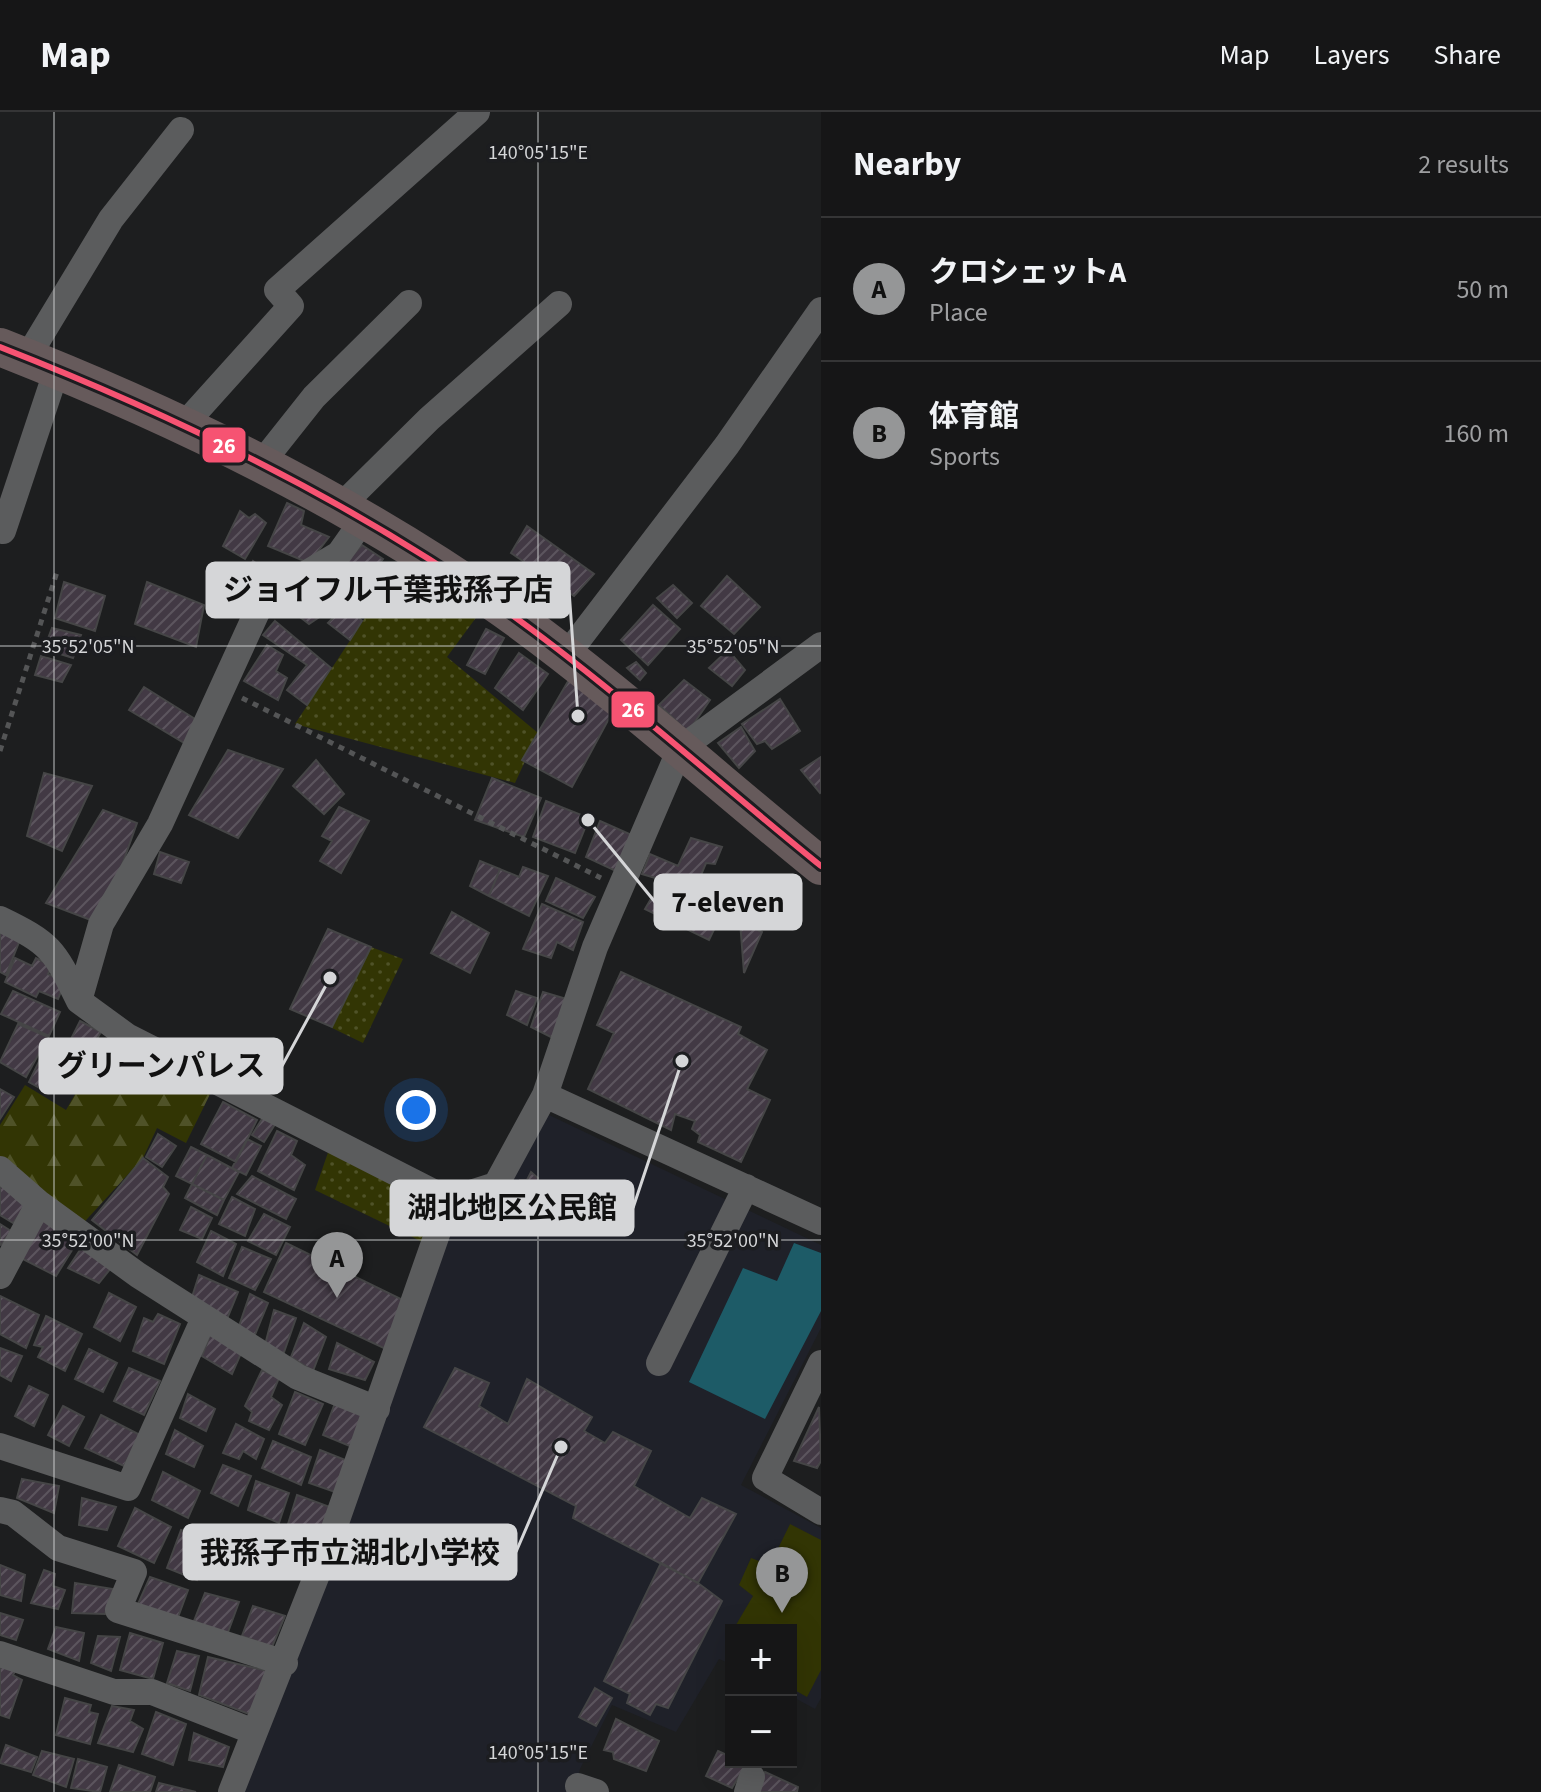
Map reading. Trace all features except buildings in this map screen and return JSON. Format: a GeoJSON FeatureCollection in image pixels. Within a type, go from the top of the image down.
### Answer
{"type":"FeatureCollection","features":[{"type":"Feature","properties":{"kind":"highway"},"geometry":{"type":"LineString","coordinates":[[28,358],[183,426],[352,513],[504,610],[680,749],[821,866]]}},
{"type":"Feature","properties":{"kind":"street"},"geometry":{"type":"LineString","coordinates":[[183,426],[291,306],[277,290],[477,112]]}},
{"type":"Feature","properties":{"kind":"street"},"geometry":{"type":"LineString","coordinates":[[3,531],[28,358],[111,219],[181,130]]}},
{"type":"Feature","properties":{"kind":"street"},"geometry":{"type":"LineString","coordinates":[[260,465],[314,397],[409,303]]}},
{"type":"Feature","properties":{"kind":"street"},"geometry":{"type":"LineString","coordinates":[[79,1001],[101,924],[160,824],[257,612],[272,594],[339,554],[352,513],[429,419],[559,304]]}},
{"type":"Feature","properties":{"kind":"street"},"geometry":{"type":"LineString","coordinates":[[565,657],[727,445],[821,310]]}},
{"type":"Feature","properties":{"kind":"street"},"geometry":{"type":"LineString","coordinates":[[0,919],[40,938],[59,960],[79,1001],[152,1050],[449,1200],[496,1185],[545,1095],[595,947],[680,749],[821,645]]}},
{"type":"Feature","properties":{"kind":"street"},"geometry":{"type":"LineString","coordinates":[[545,1095],[821,1222]]}},
{"type":"Feature","properties":{"kind":"street"},"geometry":{"type":"LineString","coordinates":[[0,1169],[39,1203],[204,1318],[298,1377],[377,1409]]}},
{"type":"Feature","properties":{"kind":"street"},"geometry":{"type":"LineString","coordinates":[[659,1363],[746,1187]]}},
{"type":"Feature","properties":{"kind":"street"},"geometry":{"type":"LineString","coordinates":[[231,1792],[285,1663],[449,1200]]}},
{"type":"Feature","properties":{"kind":"street"},"geometry":{"type":"LineString","coordinates":[[0,1276],[39,1203]]}},
{"type":"Feature","properties":{"kind":"street"},"geometry":{"type":"LineString","coordinates":[[0,1446],[128,1488],[204,1318]]}},
{"type":"Feature","properties":{"kind":"street"},"geometry":{"type":"LineString","coordinates":[[821,1363],[765,1478],[821,1512]]}},
{"type":"Feature","properties":{"kind":"street"},"geometry":{"type":"LineString","coordinates":[[0,1510],[13,1513],[58,1548],[134,1572],[118,1610],[285,1663]]}},
{"type":"Feature","properties":{"kind":"street"},"geometry":{"type":"LineString","coordinates":[[0,1654],[114,1692],[152,1692],[254,1732]]}},
{"type":"Feature","properties":{"kind":"path"},"geometry":{"type":"LineString","coordinates":[[0,751],[57,572]]}},
{"type":"Feature","properties":{"kind":"path"},"geometry":{"type":"LineString","coordinates":[[222,688],[620,888]]}},
{"type":"Feature","properties":{"kind":"shaded area"},"geometry":{"type":"Polygon","coordinates":[[[547,1114],[821,1245],[821,1328],[741,1485],[821,1528],[821,1698],[815,1709],[797,1699],[797,1624],[725,1624],[725,1662],[719,1659],[676,1732],[612,1705],[580,1769],[575,1792],[228,1792],[449,1200],[496,1185],[547,1114]]]}},
{"type":"Feature","properties":{"kind":"green space"},"geometry":{"type":"Polygon","coordinates":[[[411,548],[489,600],[447,657],[538,733],[515,783],[295,724],[411,548]]]}},
{"type":"Feature","properties":{"kind":"green space"},"geometry":{"type":"Polygon","coordinates":[[[371,947],[403,959],[363,1043],[332,1028],[371,947]]]}},
{"type":"Feature","properties":{"kind":"green space"},"geometry":{"type":"Polygon","coordinates":[[[114,1027],[215,1084],[186,1143],[157,1128],[143,1158],[77,1230],[0,1168],[0,1125],[25,1085],[66,1110],[114,1027]]]}},
{"type":"Feature","properties":{"kind":"green space"},"geometry":{"type":"Polygon","coordinates":[[[332,1141],[449,1200],[433,1247],[315,1190],[332,1141]]]}},
{"type":"Feature","properties":{"kind":"green space"},"geometry":{"type":"Polygon","coordinates":[[[790,1524],[821,1540],[821,1670],[807,1697],[797,1691],[797,1624],[737,1624],[753,1596],[739,1585],[751,1558],[770,1565],[790,1524]]]}},
{"type":"Feature","properties":{"kind":"water"},"geometry":{"type":"Polygon","coordinates":[[[794,1243],[821,1253],[821,1311],[765,1419],[689,1382],[743,1268],[777,1281],[794,1243]]]}},
{"type":"Feature","properties":{"kind":"transit line","name":"26"},"geometry":{"type":"LineString","coordinates":[[0,347],[131,402],[260,463],[385,532],[446,570],[586,671],[821,866]]}},
{"type":"Feature","properties":{"kind":"place","name":"ジョイフル千葉我孫子店"},"geometry":{"type":"Point","coordinates":[578,716]}},
{"type":"Feature","properties":{"kind":"place","name":"7-eleven"},"geometry":{"type":"Point","coordinates":[588,820]}},
{"type":"Feature","properties":{"kind":"place","name":"グリーンパレス"},"geometry":{"type":"Point","coordinates":[330,978]}},
{"type":"Feature","properties":{"kind":"place","name":"湖北地区公民館"},"geometry":{"type":"Point","coordinates":[682,1061]}},
{"type":"Feature","properties":{"kind":"place","name":"クロシェットA"},"geometry":{"type":"Point","coordinates":[337,1298]}},
{"type":"Feature","properties":{"kind":"place","name":"我孫子市立湖北小学校"},"geometry":{"type":"Point","coordinates":[561,1447]}},
{"type":"Feature","properties":{"kind":"place","name":"体育館"},"geometry":{"type":"Point","coordinates":[782,1613]}}]}
